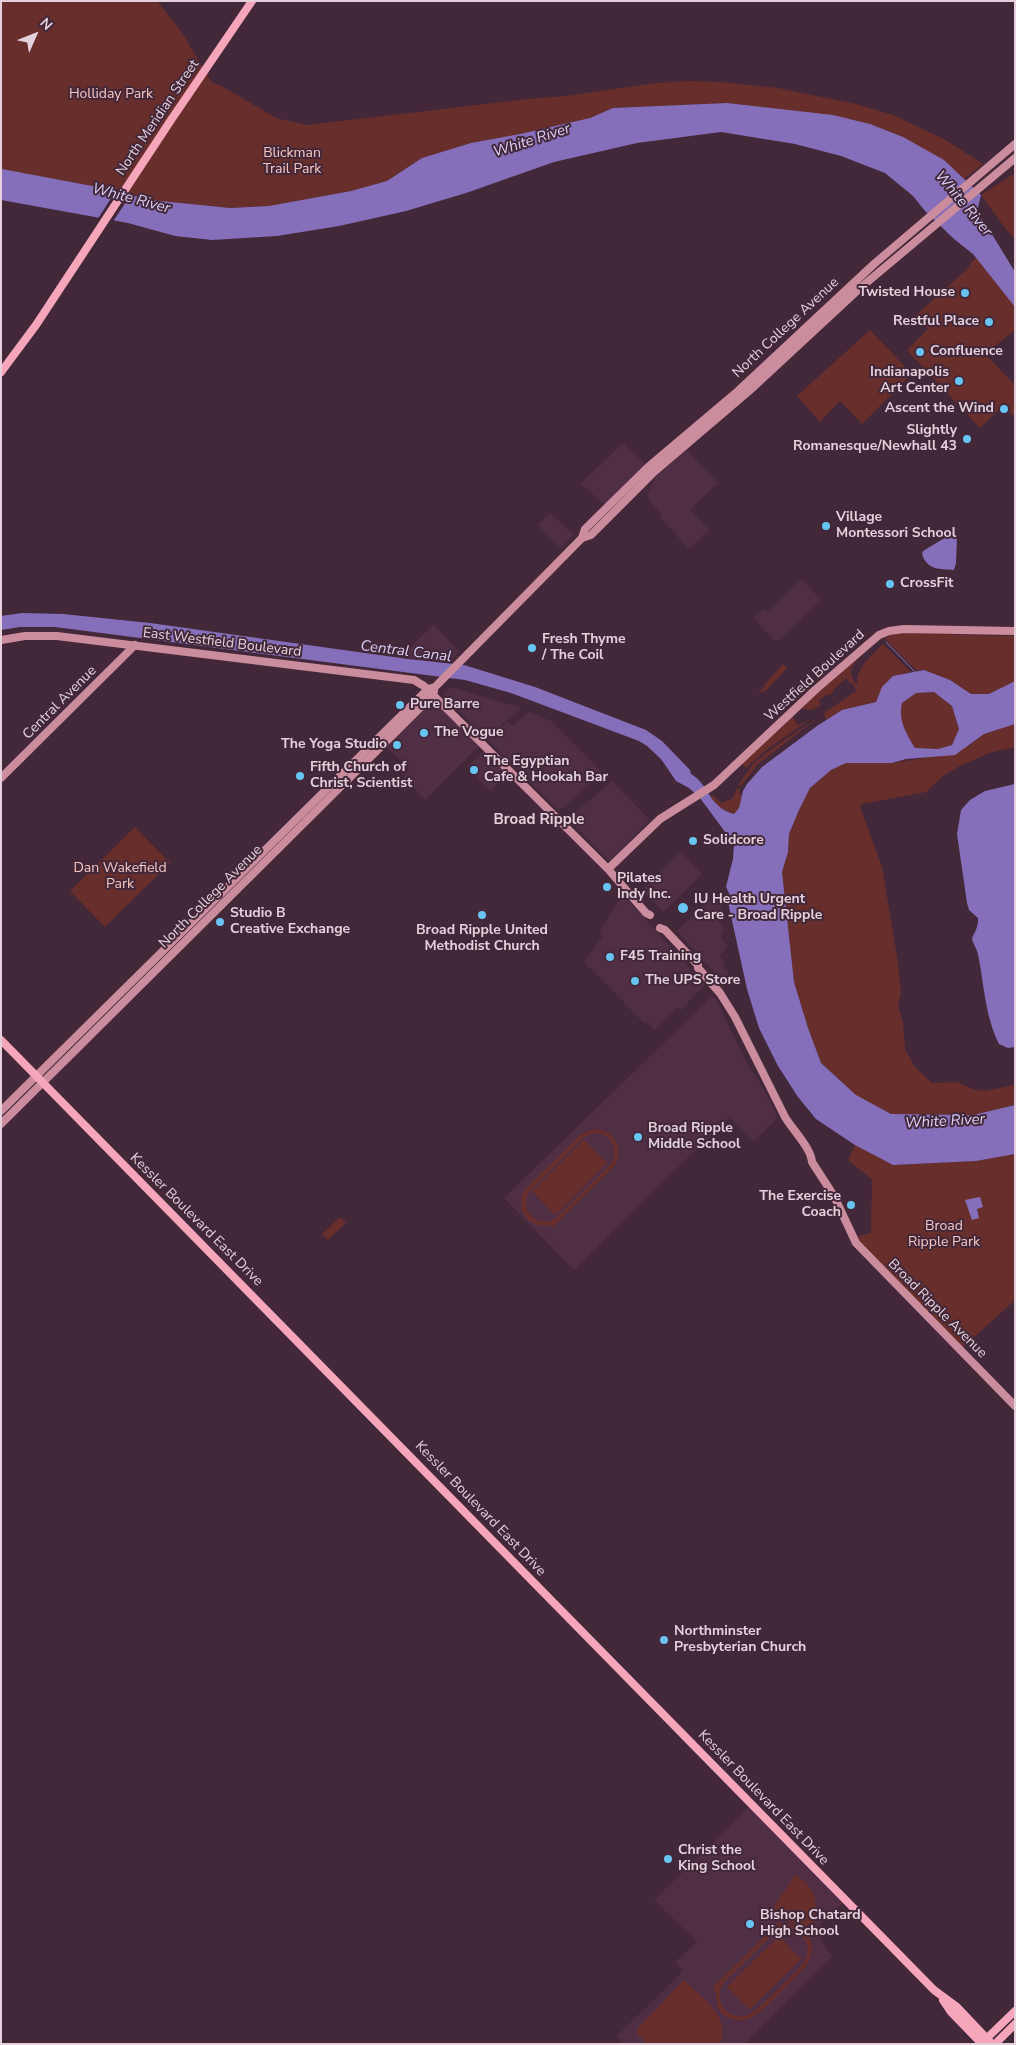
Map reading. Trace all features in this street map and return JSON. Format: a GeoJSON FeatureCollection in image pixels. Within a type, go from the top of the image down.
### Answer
{"type":"FeatureCollection","features":[{"type":"Feature","properties":{"kind":"main road","name":"North Meridian Street"},"geometry":{"type":"LineString","coordinates":[[1,372],[32,331],[252,1]]}},
{"type":"Feature","properties":{"kind":"main road","name":"North College Avenue"},"geometry":{"type":"LineString","coordinates":[[582,538],[585,529],[648,467],[734,394],[874,264],[1015,144]]}},
{"type":"Feature","properties":{"kind":"main road","name":"North College Avenue"},"geometry":{"type":"LineString","coordinates":[[1,1124],[40,1079],[432,690],[582,538],[591,534],[668,459],[749,391],[839,307],[1015,158]]}},
{"type":"Feature","properties":{"kind":"main road","name":"Westfield Boulevard"},"geometry":{"type":"LineString","coordinates":[[608,869],[660,819],[694,799],[708,788],[862,648],[881,634],[904,629],[1015,631]]}},
{"type":"Feature","properties":{"kind":"main road","name":"East Westfield Boulevard"},"geometry":{"type":"LineString","coordinates":[[1,640],[24,636],[58,636],[407,678],[432,690]]}},
{"type":"Feature","properties":{"kind":"main road","name":"Central Avenue"},"geometry":{"type":"LineString","coordinates":[[1,778],[135,645]]}},
{"type":"Feature","properties":{"kind":"main road","name":"Broad Ripple Avenue"},"geometry":{"type":"LineString","coordinates":[[432,690],[608,869],[616,873],[660,928],[720,993],[792,1130],[798,1135],[811,1156],[812,1162],[835,1198],[856,1244],[1015,1406]]}},
{"type":"Feature","properties":{"kind":"main road","name":"Kessler Boulevard East Drive"},"geometry":{"type":"LineString","coordinates":[[1,1040],[940,1996],[957,2007],[986,2043]]}},
{"type":"Feature","properties":{"kind":"main road","name":"North College Avenue"},"geometry":{"type":"LineString","coordinates":[[1,1112],[40,1079]]}},
{"type":"Feature","properties":{"kind":"main road"},"geometry":{"type":"LineString","coordinates":[[986,2043],[1015,2011]]}},
{"type":"Feature","properties":{"kind":"main road"},"geometry":{"type":"LineString","coordinates":[[986,2043],[1015,2024]]}},
{"type":"Feature","properties":{"kind":"shaded area"},"geometry":{"type":"Polygon","coordinates":[[[623,443],[645,464],[604,505],[584,486],[579,485],[623,443]]]}},
{"type":"Feature","properties":{"kind":"shaded area"},"geometry":{"type":"Polygon","coordinates":[[[686,450],[718,483],[690,510],[709,530],[689,549],[660,517],[662,515],[651,503],[647,494],[657,475],[686,450]]]}},
{"type":"Feature","properties":{"kind":"shaded area"},"geometry":{"type":"Polygon","coordinates":[[[550,513],[574,535],[561,548],[538,525],[550,513]]]}},
{"type":"Feature","properties":{"kind":"shaded area"},"geometry":{"type":"Polygon","coordinates":[[[802,579],[821,600],[778,641],[773,640],[754,618],[763,610],[769,612],[802,579]]]}},
{"type":"Feature","properties":{"kind":"shaded area"},"geometry":{"type":"Polygon","coordinates":[[[434,624],[459,652],[449,662],[446,659],[443,659],[442,662],[408,658],[404,653],[434,624]]]}},
{"type":"Feature","properties":{"kind":"shaded area"},"geometry":{"type":"Polygon","coordinates":[[[451,687],[521,708],[490,735],[507,722],[512,726],[529,712],[551,721],[601,771],[601,774],[559,811],[443,695],[451,687]]]}},
{"type":"Feature","properties":{"kind":"shaded area"},"geometry":{"type":"Polygon","coordinates":[[[432,698],[479,746],[425,800],[402,776],[409,769],[385,745],[432,698]]]}},
{"type":"Feature","properties":{"kind":"shaded area"},"geometry":{"type":"Polygon","coordinates":[[[485,750],[507,774],[490,791],[467,767],[485,750]]]}},
{"type":"Feature","properties":{"kind":"shaded area"},"geometry":{"type":"Polygon","coordinates":[[[612,781],[650,820],[610,861],[568,819],[612,781]]]}},
{"type":"Feature","properties":{"kind":"shaded area"},"geometry":{"type":"Polygon","coordinates":[[[681,852],[702,874],[663,912],[642,890],[681,852]]]}},
{"type":"Feature","properties":{"kind":"shaded area"},"geometry":{"type":"Polygon","coordinates":[[[717,894],[720,897],[722,914],[717,920],[724,928],[721,938],[728,946],[720,956],[725,963],[723,966],[732,977],[725,984],[677,931],[717,894]]]}},
{"type":"Feature","properties":{"kind":"shaded area"},"geometry":{"type":"Polygon","coordinates":[[[619,900],[628,900],[705,985],[681,1010],[677,1008],[655,1030],[647,1022],[645,1024],[584,962],[602,937],[599,932],[619,900]]]}},
{"type":"Feature","properties":{"kind":"shaded area","name":"Broad Ripple Middle School"},"geometry":{"type":"Polygon","coordinates":[[[711,997],[716,999],[750,1070],[757,1077],[778,1117],[754,1141],[729,1117],[574,1270],[504,1198],[711,997]]]}},
{"type":"Feature","properties":{"kind":"shaded area","name":"Bishop Chatard High School"},"geometry":{"type":"Polygon","coordinates":[[[749,1807],[843,1902],[822,1923],[819,1929],[822,1941],[832,1957],[744,2044],[624,2044],[617,2036],[683,1971],[675,1962],[697,1942],[654,1900],[749,1807]]]}},
{"type":"Feature","properties":{"kind":"green space"},"geometry":{"type":"Polygon","coordinates":[[[1,1],[157,1],[181,31],[212,83],[220,85],[276,118],[307,125],[565,96],[656,83],[687,81],[720,82],[778,88],[856,104],[893,115],[944,139],[983,164],[964,179],[944,160],[767,108],[727,103],[613,108],[590,118],[471,143],[422,158],[387,181],[351,191],[269,206],[230,208],[151,200],[124,192],[1,169],[1,1]]]}},
{"type":"Feature","properties":{"kind":"green space"},"geometry":{"type":"Polygon","coordinates":[[[1015,173],[1015,238],[1008,232],[981,195],[1015,173]]]}},
{"type":"Feature","properties":{"kind":"green space"},"geometry":{"type":"Polygon","coordinates":[[[976,257],[1015,307],[1015,330],[985,354],[1015,385],[1015,418],[1003,406],[980,428],[907,350],[928,329],[915,316],[965,271],[976,257]]]}},
{"type":"Feature","properties":{"kind":"green space"},"geometry":{"type":"Polygon","coordinates":[[[870,330],[912,374],[862,424],[840,401],[820,422],[797,396],[870,330]]]}},
{"type":"Feature","properties":{"kind":"green space"},"geometry":{"type":"Polygon","coordinates":[[[909,631],[935,634],[1015,636],[1015,681],[989,694],[971,694],[950,680],[924,670],[917,671],[885,639],[892,634],[887,636],[868,649],[853,666],[851,672],[854,681],[858,686],[858,674],[861,668],[869,657],[883,644],[911,672],[888,681],[876,702],[842,710],[826,720],[824,713],[856,691],[853,683],[851,684],[846,678],[834,689],[832,694],[826,695],[819,700],[820,706],[811,710],[803,709],[802,707],[831,678],[874,641],[889,634],[909,631]]]}},
{"type":"Feature","properties":{"kind":"green space"},"geometry":{"type":"Polygon","coordinates":[[[783,664],[787,668],[765,692],[763,690],[760,693],[758,692],[765,686],[783,664]]]}},
{"type":"Feature","properties":{"kind":"green space"},"geometry":{"type":"Polygon","coordinates":[[[934,692],[952,706],[959,729],[952,745],[938,749],[915,748],[902,721],[902,703],[916,693],[934,692]]]}},
{"type":"Feature","properties":{"kind":"green space"},"geometry":{"type":"Polygon","coordinates":[[[823,713],[758,764],[741,786],[738,785],[753,764],[823,713]]]}},
{"type":"Feature","properties":{"kind":"green space"},"geometry":{"type":"Polygon","coordinates":[[[792,716],[798,725],[809,720],[765,751],[746,768],[742,764],[726,779],[792,716]]]}},
{"type":"Feature","properties":{"kind":"green space"},"geometry":{"type":"Polygon","coordinates":[[[1015,724],[1015,747],[989,753],[958,767],[943,776],[926,792],[862,804],[860,807],[882,867],[898,963],[901,993],[898,1006],[903,1022],[905,1049],[915,1067],[932,1083],[957,1082],[973,1089],[985,1091],[1015,1085],[1015,1105],[973,1115],[891,1114],[856,1095],[821,1063],[808,1028],[794,982],[782,872],[788,852],[789,835],[810,788],[831,770],[846,763],[892,763],[924,758],[970,745],[984,734],[1015,724]]]}},
{"type":"Feature","properties":{"kind":"green space"},"geometry":{"type":"Polygon","coordinates":[[[737,788],[740,789],[739,794],[742,795],[739,808],[734,814],[719,807],[710,797],[713,795],[721,803],[733,798],[737,788]]]}},
{"type":"Feature","properties":{"kind":"green space","name":"Dan Wakefield Park"},"geometry":{"type":"Polygon","coordinates":[[[135,827],[170,863],[105,927],[70,891],[135,827]]]}},
{"type":"Feature","properties":{"kind":"green space"},"geometry":{"type":"Polygon","coordinates":[[[594,1129],[607,1132],[612,1136],[616,1141],[619,1152],[615,1165],[553,1227],[551,1225],[543,1226],[530,1221],[521,1204],[525,1189],[580,1135],[594,1129]],[[598,1133],[591,1134],[583,1138],[529,1192],[526,1205],[531,1216],[542,1221],[555,1219],[612,1163],[614,1148],[610,1140],[598,1133]]]}},
{"type":"Feature","properties":{"kind":"green space"},"geometry":{"type":"Polygon","coordinates":[[[584,1140],[607,1163],[555,1215],[532,1191],[584,1140]]]}},
{"type":"Feature","properties":{"kind":"green space","name":"Broad Ripple Park"},"geometry":{"type":"Polygon","coordinates":[[[855,1145],[893,1165],[976,1161],[1015,1154],[1015,1300],[960,1350],[851,1238],[871,1233],[872,1179],[848,1160],[855,1145]]]}},
{"type":"Feature","properties":{"kind":"green space"},"geometry":{"type":"Polygon","coordinates":[[[340,1217],[346,1223],[328,1240],[322,1234],[340,1217]]]}},
{"type":"Feature","properties":{"kind":"green space"},"geometry":{"type":"Polygon","coordinates":[[[795,1875],[803,1880],[813,1892],[816,1914],[812,1931],[772,1915],[771,1911],[795,1875]]]}},
{"type":"Feature","properties":{"kind":"green space"},"geometry":{"type":"Polygon","coordinates":[[[779,1922],[798,1926],[810,1939],[812,1950],[809,1962],[769,2004],[748,2019],[735,2020],[723,2014],[718,2007],[716,1992],[713,1987],[779,1922]],[[789,1928],[775,1932],[723,1983],[720,1997],[722,2005],[727,2011],[741,2017],[753,2012],[805,1961],[808,1950],[806,1940],[795,1930],[789,1928]]]}},
{"type":"Feature","properties":{"kind":"green space"},"geometry":{"type":"Polygon","coordinates":[[[779,1936],[801,1959],[749,2010],[727,1987],[779,1936]]]}},
{"type":"Feature","properties":{"kind":"green space"},"geometry":{"type":"Polygon","coordinates":[[[684,1980],[713,2008],[718,2016],[723,2034],[720,2044],[647,2044],[637,2034],[637,2029],[684,1980]]]}},
{"type":"Feature","properties":{"kind":"water","name":"White River"},"geometry":{"type":"Polygon","coordinates":[[[727,103],[833,115],[870,124],[903,137],[944,160],[981,195],[977,212],[1015,272],[1015,307],[973,254],[954,239],[925,211],[913,196],[885,173],[841,156],[795,144],[721,132],[637,143],[554,162],[466,193],[406,211],[339,226],[277,236],[212,240],[175,236],[128,223],[1,200],[2,169],[103,188],[151,200],[230,208],[269,206],[351,191],[387,181],[422,158],[471,143],[590,118],[613,108],[727,103]]]}},
{"type":"Feature","properties":{"kind":"water"},"geometry":{"type":"Polygon","coordinates":[[[953,533],[957,537],[954,570],[930,566],[924,559],[923,551],[953,533]]]}},
{"type":"Feature","properties":{"kind":"water","name":"White River"},"geometry":{"type":"Polygon","coordinates":[[[22,613],[63,614],[150,623],[464,665],[535,687],[646,730],[662,741],[690,770],[691,774],[702,784],[719,806],[725,811],[734,814],[739,808],[743,791],[747,784],[762,767],[842,710],[876,702],[882,687],[893,676],[924,670],[950,680],[971,694],[989,694],[1015,681],[1015,724],[984,734],[955,755],[906,759],[892,763],[846,763],[831,770],[810,788],[799,810],[789,834],[788,852],[782,872],[794,982],[821,1063],[856,1095],[891,1114],[973,1115],[1015,1105],[1015,1154],[976,1161],[893,1165],[855,1145],[816,1119],[798,1097],[778,1066],[759,1028],[747,989],[728,902],[730,895],[726,887],[733,859],[734,844],[700,798],[689,788],[676,781],[661,759],[639,741],[511,693],[465,680],[55,627],[20,627],[1,630],[1,616],[22,613]],[[934,692],[916,693],[902,703],[902,721],[915,748],[938,749],[952,745],[959,729],[952,706],[934,692]]]}},
{"type":"Feature","properties":{"kind":"water"},"geometry":{"type":"Polygon","coordinates":[[[1015,784],[1015,1047],[1008,1048],[999,1044],[988,1011],[978,954],[972,939],[978,918],[969,910],[967,903],[957,834],[961,810],[970,800],[985,791],[1015,784]]]}},
{"type":"Feature","properties":{"kind":"water"},"geometry":{"type":"Polygon","coordinates":[[[980,1197],[983,1207],[977,1209],[979,1218],[972,1220],[965,1200],[980,1197]]]}},
{"type":"Feature","properties":{"kind":"pier"},"geometry":{"type":"Polygon","coordinates":[[[117,189],[132,193],[112,223],[97,220],[117,189]]]}},
{"type":"Feature","properties":{"kind":"waterway"},"geometry":{"type":"LineString","coordinates":[[886,642],[915,672]]}},
{"type":"Feature","properties":{"kind":"place","name":"Twisted House"},"geometry":{"type":"Point","coordinates":[965,293]}},
{"type":"Feature","properties":{"kind":"place","name":"Restful Place"},"geometry":{"type":"Point","coordinates":[989,322]}},
{"type":"Feature","properties":{"kind":"place","name":"Confluence"},"geometry":{"type":"Point","coordinates":[920,352]}},
{"type":"Feature","properties":{"kind":"place","name":"Indianapolis Art Center"},"geometry":{"type":"Point","coordinates":[959,381]}},
{"type":"Feature","properties":{"kind":"place","name":"Ascent the Wind"},"geometry":{"type":"Point","coordinates":[1004,409]}},
{"type":"Feature","properties":{"kind":"place","name":"Slightly Romanesque/Newhall 43"},"geometry":{"type":"Point","coordinates":[967,439]}},
{"type":"Feature","properties":{"kind":"place","name":"Village Montessori School"},"geometry":{"type":"Point","coordinates":[826,526]}},
{"type":"Feature","properties":{"kind":"place","name":"CrossFit"},"geometry":{"type":"Point","coordinates":[890,584]}},
{"type":"Feature","properties":{"kind":"place","name":"Fresh Thyme / The Coil"},"geometry":{"type":"Point","coordinates":[532,648]}},
{"type":"Feature","properties":{"kind":"place","name":"Pure Barre"},"geometry":{"type":"Point","coordinates":[400,705]}},
{"type":"Feature","properties":{"kind":"place","name":"The Vogue"},"geometry":{"type":"Point","coordinates":[424,733]}},
{"type":"Feature","properties":{"kind":"place","name":"The Yoga Studio"},"geometry":{"type":"Point","coordinates":[397,745]}},
{"type":"Feature","properties":{"kind":"place","name":"The Egyptian Cafe & Hookah Bar"},"geometry":{"type":"Point","coordinates":[474,770]}},
{"type":"Feature","properties":{"kind":"place","name":"Fifth Church of Christ, Scientist"},"geometry":{"type":"Point","coordinates":[300,776]}},
{"type":"Feature","properties":{"kind":"place","name":"Solidcore"},"geometry":{"type":"Point","coordinates":[693,841]}},
{"type":"Feature","properties":{"kind":"place","name":"Pilates Indy Inc."},"geometry":{"type":"Point","coordinates":[607,887]}},
{"type":"Feature","properties":{"kind":"place","name":"IU Health Urgent Care - Broad Ripple"},"geometry":{"type":"Point","coordinates":[683,908]}},
{"type":"Feature","properties":{"kind":"place","name":"Broad Ripple United Methodist Church"},"geometry":{"type":"Point","coordinates":[482,915]}},
{"type":"Feature","properties":{"kind":"place","name":"Studio B Creative Exchange"},"geometry":{"type":"Point","coordinates":[220,922]}},
{"type":"Feature","properties":{"kind":"place","name":"F45 Training"},"geometry":{"type":"Point","coordinates":[610,957]}},
{"type":"Feature","properties":{"kind":"place","name":"The UPS Store"},"geometry":{"type":"Point","coordinates":[635,981]}},
{"type":"Feature","properties":{"kind":"place","name":"Broad Ripple Middle School"},"geometry":{"type":"Point","coordinates":[638,1137]}},
{"type":"Feature","properties":{"kind":"place","name":"The Exercise Coach"},"geometry":{"type":"Point","coordinates":[851,1205]}},
{"type":"Feature","properties":{"kind":"place","name":"Northminster Presbyterian Church"},"geometry":{"type":"Point","coordinates":[664,1640]}},
{"type":"Feature","properties":{"kind":"place","name":"Christ the King School"},"geometry":{"type":"Point","coordinates":[668,1859]}},
{"type":"Feature","properties":{"kind":"place","name":"Bishop Chatard High School"},"geometry":{"type":"Point","coordinates":[750,1924]}},
{"type":"Feature","properties":{"kind":"district","name":"Broad Ripple"},"geometry":{"type":"Point","coordinates":[539,820]}},
{"type":"Feature","properties":{"kind":"park label","name":"Holliday Park"},"geometry":{"type":"Point","coordinates":[111,95]}},
{"type":"Feature","properties":{"kind":"park label","name":"Blickman Trail Park"},"geometry":{"type":"Point","coordinates":[292,162]}},
{"type":"Feature","properties":{"kind":"water label","name":"Central Canal"},"geometry":{"type":"Point","coordinates":[406,652]}}]}
